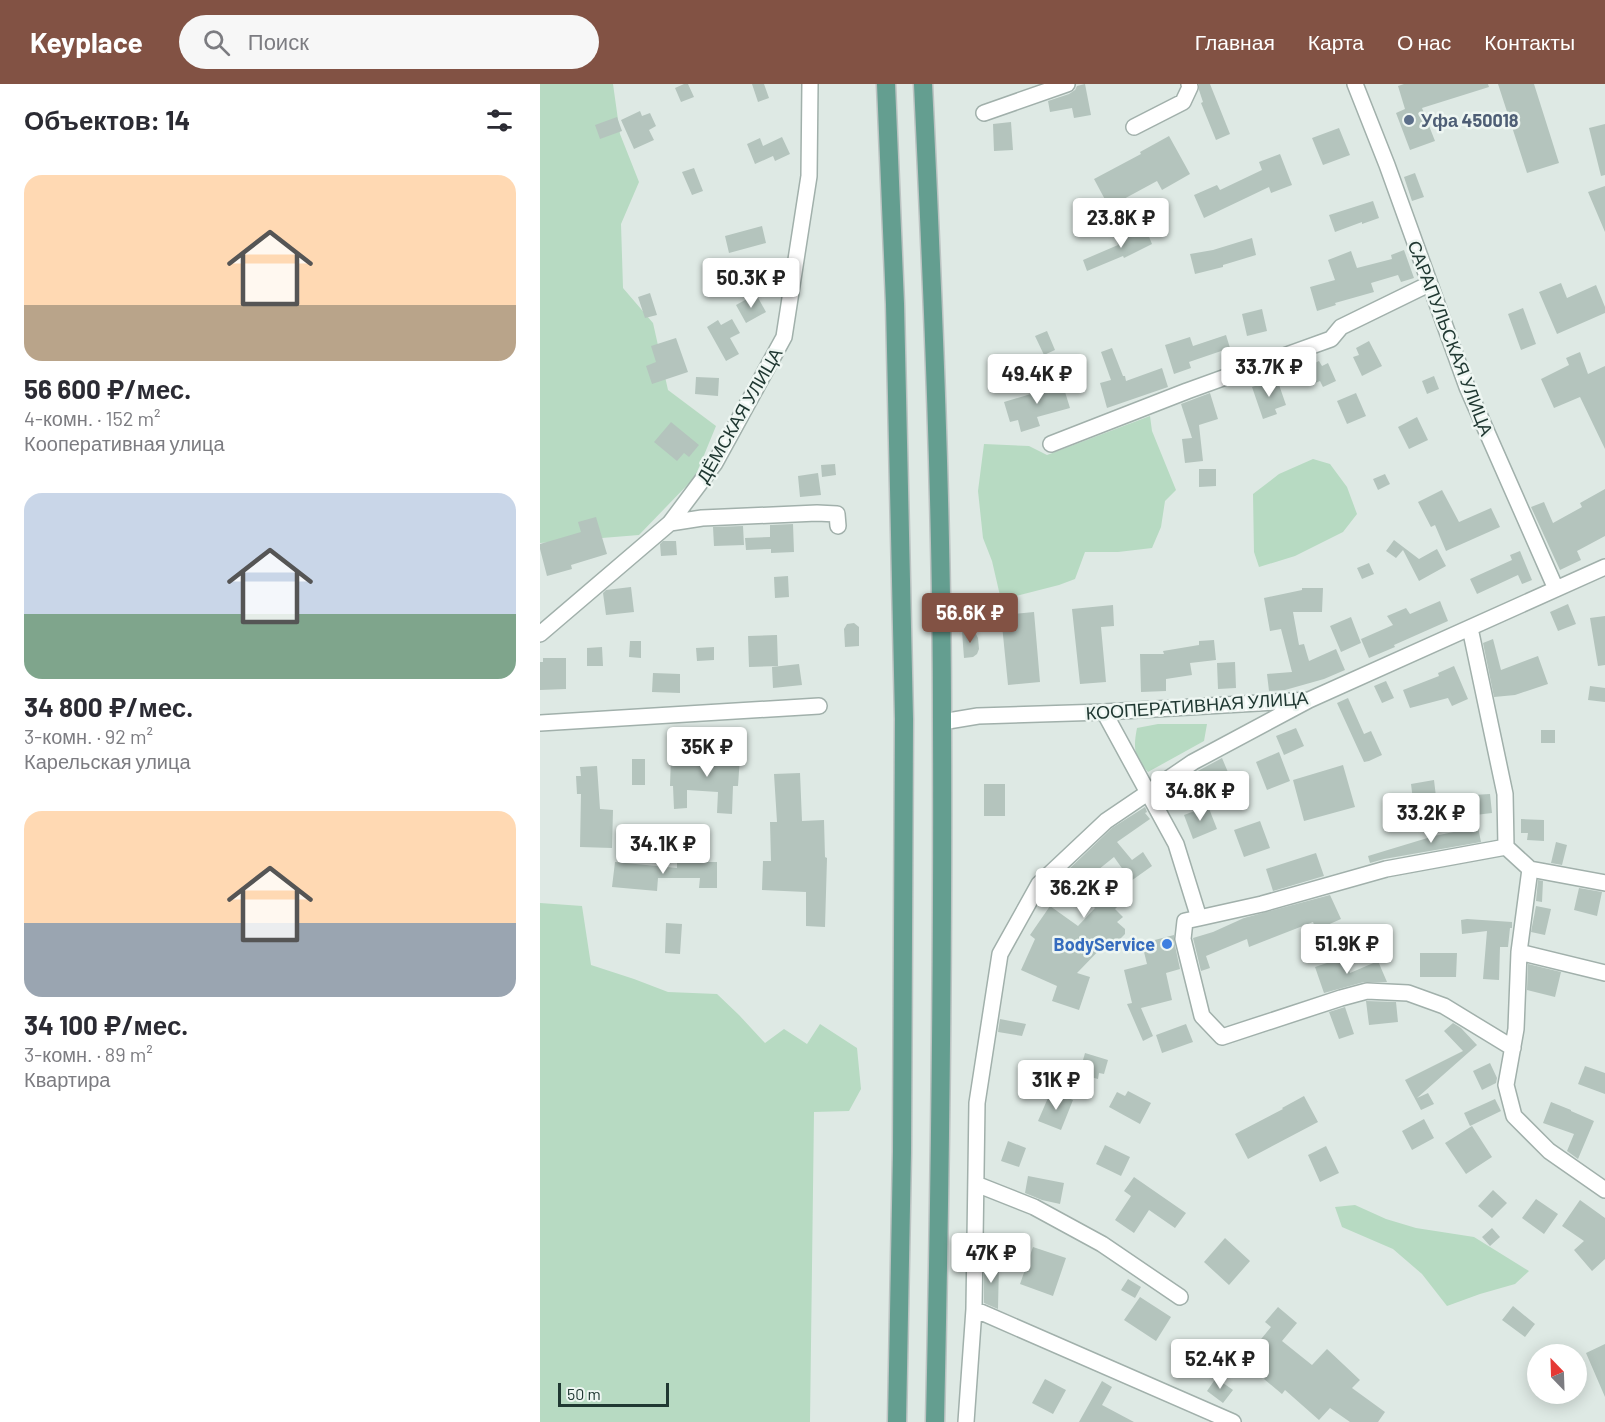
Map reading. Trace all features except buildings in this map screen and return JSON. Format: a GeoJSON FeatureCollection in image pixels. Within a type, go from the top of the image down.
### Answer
{"type":"FeatureCollection","features":[{"type":"Feature","properties":{"kind":"main road"},"geometry":{"type":"LineString","coordinates":[[886,84],[895,304],[904,719],[902,1152],[897,1422]]}},
{"type":"Feature","properties":{"kind":"main road"},"geometry":{"type":"LineString","coordinates":[[923,84],[934,302],[942,722],[940,1138],[935,1422]]}},
{"type":"Feature","properties":{"kind":"street","name":"ДЁМСКАЯ УЛИЦА"},"geometry":{"type":"LineString","coordinates":[[540,634],[670,523],[716,464],[784,337],[809,176],[810,84]]}},
{"type":"Feature","properties":{"kind":"street"},"geometry":{"type":"LineString","coordinates":[[984,113],[1067,84]]}},
{"type":"Feature","properties":{"kind":"street"},"geometry":{"type":"LineString","coordinates":[[1134,128],[1183,102],[1190,87],[1189,84]]}},
{"type":"Feature","properties":{"kind":"street","name":"САРАПУЛЬСКАЯ УЛИЦА"},"geometry":{"type":"LineString","coordinates":[[1357,85],[1467,387],[1556,589]]}},
{"type":"Feature","properties":{"kind":"street"},"geometry":{"type":"LineString","coordinates":[[1051,444],[1331,339],[1341,327],[1430,284]]}},
{"type":"Feature","properties":{"kind":"street"},"geometry":{"type":"LineString","coordinates":[[670,523],[702,518],[817,513],[837,514],[838,526]]}},
{"type":"Feature","properties":{"kind":"street","name":"КООПЕРАТИВНАЯ УЛИЦА"},"geometry":{"type":"LineString","coordinates":[[942,722],[978,717],[1310,700],[1605,567]]}},
{"type":"Feature","properties":{"kind":"street"},"geometry":{"type":"LineString","coordinates":[[1470,628],[1505,794],[1506,848],[1530,869],[1605,883]]}},
{"type":"Feature","properties":{"kind":"street"},"geometry":{"type":"LineString","coordinates":[[966,1422],[974,1309],[977,1103],[1000,954],[1039,884],[1106,821],[1193,762],[1310,700]]}},
{"type":"Feature","properties":{"kind":"street"},"geometry":{"type":"LineString","coordinates":[[540,723],[819,706]]}},
{"type":"Feature","properties":{"kind":"street"},"geometry":{"type":"LineString","coordinates":[[1104,712],[1178,848],[1199,918]]}},
{"type":"Feature","properties":{"kind":"street"},"geometry":{"type":"LineString","coordinates":[[1506,848],[1386,869],[1262,904],[1185,921],[1183,939],[1202,1016],[1221,1037],[1367,991],[1408,993],[1444,1006],[1513,1048]]}},
{"type":"Feature","properties":{"kind":"street"},"geometry":{"type":"LineString","coordinates":[[1530,869],[1519,952],[1516,1029],[1506,1086],[1514,1116],[1549,1151],[1605,1190]]}},
{"type":"Feature","properties":{"kind":"street"},"geometry":{"type":"LineString","coordinates":[[1519,952],[1605,973]]}},
{"type":"Feature","properties":{"kind":"street"},"geometry":{"type":"LineString","coordinates":[[976,1184],[1034,1208],[1102,1244],[1180,1297]]}},
{"type":"Feature","properties":{"kind":"street"},"geometry":{"type":"LineString","coordinates":[[974,1309],[1233,1422]]}},
{"type":"Feature","properties":{"kind":"green space"},"geometry":{"type":"Polygon","coordinates":[[[540,84],[613,84],[620,134],[639,182],[621,224],[623,288],[653,323],[668,390],[716,426],[695,477],[639,535],[540,543],[540,84]]]}},
{"type":"Feature","properties":{"kind":"green space"},"geometry":{"type":"Polygon","coordinates":[[[1150,416],[1152,431],[1176,490],[1165,501],[1161,527],[1152,548],[1118,552],[1085,552],[1075,579],[1001,600],[992,561],[983,538],[978,491],[984,444],[1029,446],[1047,455],[1150,416]]]}},
{"type":"Feature","properties":{"kind":"green space"},"geometry":{"type":"Polygon","coordinates":[[[1313,459],[1330,464],[1347,487],[1357,514],[1343,532],[1295,556],[1259,567],[1254,552],[1253,494],[1279,474],[1313,459]]]}},
{"type":"Feature","properties":{"kind":"green space"},"geometry":{"type":"Polygon","coordinates":[[[1158,724],[1207,724],[1204,741],[1148,772],[1136,752],[1137,728],[1158,724]]]}},
{"type":"Feature","properties":{"kind":"green space"},"geometry":{"type":"Polygon","coordinates":[[[540,903],[582,906],[591,965],[668,992],[717,994],[765,1043],[784,1029],[807,1044],[820,1024],[857,1048],[861,1089],[849,1111],[814,1112],[810,1422],[540,1422],[540,903]]]}},
{"type":"Feature","properties":{"kind":"green space"},"geometry":{"type":"Polygon","coordinates":[[[1355,1205],[1386,1219],[1416,1228],[1474,1237],[1529,1271],[1515,1284],[1447,1306],[1422,1274],[1393,1249],[1342,1227],[1335,1207],[1355,1205]]]}},
{"type":"Feature","properties":{"kind":"place","name":"Уфа 450018"},"geometry":{"type":"Point","coordinates":[1409,120]}},
{"type":"Feature","properties":{"kind":"place","name":"BodyService"},"geometry":{"type":"Point","coordinates":[1167,944]}}]}
